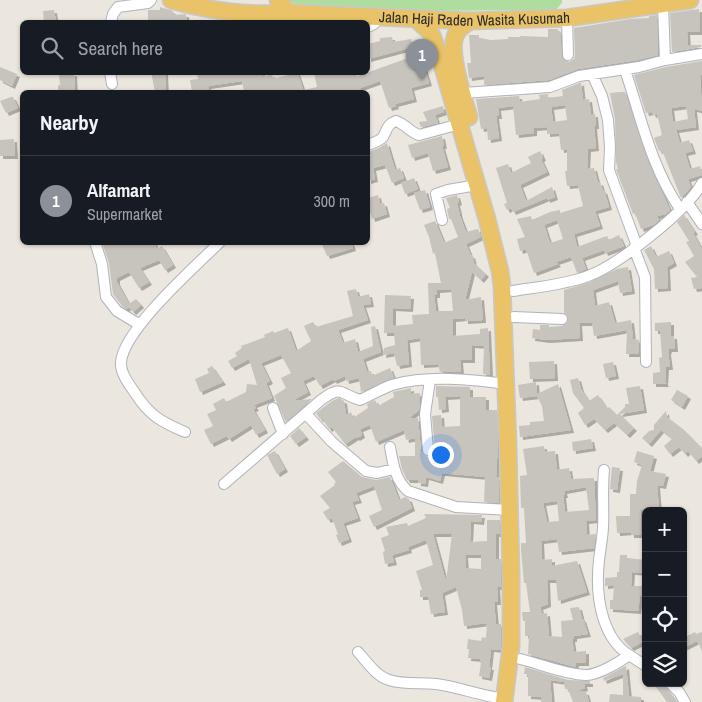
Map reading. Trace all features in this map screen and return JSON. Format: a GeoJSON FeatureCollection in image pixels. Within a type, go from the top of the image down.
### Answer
{"type":"FeatureCollection","features":[{"type":"Feature","properties":{"kind":"highway","name":"Jalan Haji Raden Wasita Kusumah"},"geometry":{"type":"LineString","coordinates":[[171,0],[230,12],[261,15],[290,13],[355,20]]}},
{"type":"Feature","properties":{"kind":"highway"},"geometry":{"type":"LineString","coordinates":[[278,0],[290,13]]}},
{"type":"Feature","properties":{"kind":"highway"},"geometry":{"type":"LineString","coordinates":[[570,18],[582,7],[584,0]]}},
{"type":"Feature","properties":{"kind":"highway","name":"Jalan Haji Raden Wasita Kusumah"},"geometry":{"type":"LineString","coordinates":[[373,22],[570,18],[690,0]]}},
{"type":"Feature","properties":{"kind":"highway"},"geometry":{"type":"LineString","coordinates":[[417,20],[426,27],[435,41],[478,177],[498,222],[513,291],[513,446],[510,510],[511,646],[508,701]]}},
{"type":"Feature","properties":{"kind":"highway"},"geometry":{"type":"LineString","coordinates":[[470,21],[457,32],[453,43],[478,177],[500,271],[506,384],[513,446],[522,629],[520,659],[508,701]]}},
{"type":"Feature","properties":{"kind":"street"},"geometry":{"type":"LineString","coordinates":[[112,20],[118,7],[148,3],[151,0]]}},
{"type":"Feature","properties":{"kind":"street"},"geometry":{"type":"LineString","coordinates":[[664,4],[665,60]]}},
{"type":"Feature","properties":{"kind":"street"},"geometry":{"type":"LineString","coordinates":[[568,55],[570,18]]}},
{"type":"Feature","properties":{"kind":"street"},"geometry":{"type":"LineString","coordinates":[[463,93],[541,88],[559,84],[579,76],[625,70],[665,60],[702,54]]}},
{"type":"Feature","properties":{"kind":"street"},"geometry":{"type":"LineString","coordinates":[[625,70],[641,124],[664,183],[702,224]]}},
{"type":"Feature","properties":{"kind":"street"},"geometry":{"type":"LineString","coordinates":[[592,74],[602,96],[608,120],[609,170],[645,277],[646,362]]}},
{"type":"Feature","properties":{"kind":"street"},"geometry":{"type":"LineString","coordinates":[[110,75],[112,84]]}},
{"type":"Feature","properties":{"kind":"street"},"geometry":{"type":"LineString","coordinates":[[370,144],[380,139],[390,123],[396,121],[419,135],[460,124]]}},
{"type":"Feature","properties":{"kind":"street"},"geometry":{"type":"LineString","coordinates":[[442,220],[436,194],[478,177]]}},
{"type":"Feature","properties":{"kind":"street"},"geometry":{"type":"LineString","coordinates":[[513,291],[574,280],[602,269],[636,247],[683,205],[702,183]]}},
{"type":"Feature","properties":{"kind":"street"},"geometry":{"type":"LineString","coordinates":[[96,245],[102,264],[106,297],[117,311],[140,325]]}},
{"type":"Feature","properties":{"kind":"street"},"geometry":{"type":"LineString","coordinates":[[185,432],[162,422],[138,399],[127,382],[121,368],[121,361],[126,346],[140,325],[178,283],[217,245]]}},
{"type":"Feature","properties":{"kind":"street"},"geometry":{"type":"LineString","coordinates":[[514,317],[562,319]]}},
{"type":"Feature","properties":{"kind":"street"},"geometry":{"type":"LineString","coordinates":[[428,450],[425,414],[430,380]]}},
{"type":"Feature","properties":{"kind":"street"},"geometry":{"type":"LineString","coordinates":[[224,484],[321,400],[336,390],[360,400],[394,385],[430,380],[482,381],[506,384]]}},
{"type":"Feature","properties":{"kind":"street"},"geometry":{"type":"LineString","coordinates":[[273,408],[283,434]]}},
{"type":"Feature","properties":{"kind":"street"},"geometry":{"type":"LineString","coordinates":[[306,414],[332,442],[366,471],[376,473],[394,469]]}},
{"type":"Feature","properties":{"kind":"street"},"geometry":{"type":"LineString","coordinates":[[390,447],[394,469],[404,487],[413,494],[456,507],[510,510]]}},
{"type":"Feature","properties":{"kind":"street"},"geometry":{"type":"LineString","coordinates":[[604,470],[602,492],[604,518],[598,574],[598,586],[604,618],[614,642],[642,663]]}},
{"type":"Feature","properties":{"kind":"street"},"geometry":{"type":"LineString","coordinates":[[358,652],[380,675],[389,680],[400,683],[437,684],[508,701]]}},
{"type":"Feature","properties":{"kind":"street"},"geometry":{"type":"LineString","coordinates":[[520,659],[585,675],[598,672],[617,663],[629,654]]}},
{"type":"Feature","properties":{"kind":"street"},"geometry":{"type":"LineString","coordinates":[[674,687],[685,702]]}},
{"type":"Feature","properties":{"kind":"green space"},"geometry":{"type":"Polygon","coordinates":[[[288,0],[562,0],[562,3],[556,10],[416,11],[301,7],[288,0]]]}},
{"type":"Feature","properties":{"kind":"building"},"geometry":{"type":"Polygon","coordinates":[[[160,7],[173,11],[173,15],[186,14],[187,20],[148,20],[148,10],[160,10],[160,7]]]}},
{"type":"Feature","properties":{"kind":"building"},"geometry":{"type":"Polygon","coordinates":[[[699,9],[700,32],[687,32],[688,45],[701,45],[701,47],[672,52],[670,13],[699,9]]]}},
{"type":"Feature","properties":{"kind":"building"},"geometry":{"type":"Polygon","coordinates":[[[54,10],[56,20],[44,20],[43,11],[54,10]]]}},
{"type":"Feature","properties":{"kind":"building"},"geometry":{"type":"Polygon","coordinates":[[[657,15],[658,55],[578,69],[549,80],[484,85],[484,76],[469,78],[467,63],[471,63],[469,35],[479,35],[479,38],[491,40],[520,36],[548,37],[548,29],[558,29],[560,31],[562,58],[569,62],[574,59],[575,55],[574,28],[630,19],[649,18],[649,16],[657,15]]]}},
{"type":"Feature","properties":{"kind":"building"},"geometry":{"type":"Polygon","coordinates":[[[392,37],[393,42],[411,39],[413,47],[370,58],[370,44],[380,41],[380,38],[392,37]]]}},
{"type":"Feature","properties":{"kind":"building"},"geometry":{"type":"Polygon","coordinates":[[[411,57],[415,69],[424,67],[429,83],[411,88],[414,99],[395,104],[396,106],[389,108],[380,81],[360,88],[360,90],[304,90],[317,87],[315,75],[354,75],[355,77],[370,75],[370,72],[411,57]]]}},
{"type":"Feature","properties":{"kind":"building"},"geometry":{"type":"Polygon","coordinates":[[[702,61],[702,75],[700,75],[702,111],[694,109],[696,127],[676,130],[680,143],[689,140],[693,151],[685,153],[690,169],[700,166],[702,175],[688,179],[691,187],[681,198],[662,150],[659,151],[654,138],[662,135],[657,114],[653,115],[652,112],[646,113],[634,75],[702,61]],[[686,106],[671,108],[673,122],[688,119],[686,106]]]}},
{"type":"Feature","properties":{"kind":"building"},"geometry":{"type":"Polygon","coordinates":[[[0,67],[17,74],[12,86],[0,80],[0,67]]]}},
{"type":"Feature","properties":{"kind":"building"},"geometry":{"type":"Polygon","coordinates":[[[59,75],[74,75],[75,90],[58,90],[58,85],[60,85],[59,75]]]}},
{"type":"Feature","properties":{"kind":"building"},"geometry":{"type":"Polygon","coordinates":[[[152,75],[165,75],[166,90],[155,90],[152,75]]]}},
{"type":"Feature","properties":{"kind":"building"},"geometry":{"type":"Polygon","coordinates":[[[197,75],[263,75],[263,77],[272,75],[273,79],[288,75],[298,75],[303,90],[244,90],[242,81],[208,86],[209,90],[192,90],[190,80],[198,79],[197,75]]]}},
{"type":"Feature","properties":{"kind":"building"},"geometry":{"type":"Polygon","coordinates":[[[582,82],[583,100],[589,99],[591,114],[595,114],[596,148],[588,149],[587,169],[594,168],[598,183],[600,182],[604,190],[609,207],[595,211],[600,226],[574,234],[577,247],[607,236],[609,240],[619,235],[624,246],[605,253],[604,250],[582,258],[586,269],[577,273],[571,257],[534,273],[526,249],[520,251],[517,239],[525,237],[517,219],[531,216],[532,220],[550,212],[560,210],[560,213],[583,206],[578,185],[567,186],[565,171],[567,171],[567,149],[561,150],[559,133],[547,134],[547,127],[534,128],[534,133],[516,135],[513,106],[498,108],[499,116],[496,116],[499,138],[488,140],[487,128],[481,129],[476,99],[519,96],[520,102],[540,99],[539,95],[548,94],[548,98],[563,96],[562,90],[582,82]],[[565,105],[551,107],[553,122],[567,120],[565,105]],[[557,220],[544,225],[550,243],[563,239],[557,220]]]}},
{"type":"Feature","properties":{"kind":"building"},"geometry":{"type":"Polygon","coordinates":[[[625,92],[648,161],[670,210],[666,214],[657,216],[659,220],[653,225],[641,229],[635,213],[633,214],[616,169],[618,169],[616,162],[615,119],[610,93],[625,92]]]}},
{"type":"Feature","properties":{"kind":"building"},"geometry":{"type":"Polygon","coordinates":[[[13,97],[18,108],[6,113],[0,101],[13,97]]]}},
{"type":"Feature","properties":{"kind":"building"},"geometry":{"type":"Polygon","coordinates":[[[443,106],[444,112],[435,115],[438,123],[421,127],[419,122],[427,121],[423,112],[443,106]]]}},
{"type":"Feature","properties":{"kind":"building"},"geometry":{"type":"Polygon","coordinates":[[[442,136],[444,146],[442,146],[448,167],[433,171],[428,153],[412,158],[408,145],[442,136]]]}},
{"type":"Feature","properties":{"kind":"building"},"geometry":{"type":"Polygon","coordinates":[[[14,139],[15,156],[0,156],[0,140],[14,139]]]}},
{"type":"Feature","properties":{"kind":"building"},"geometry":{"type":"Polygon","coordinates":[[[387,143],[395,170],[400,168],[404,178],[392,183],[385,165],[373,168],[375,179],[370,180],[370,151],[387,143]]]}},
{"type":"Feature","properties":{"kind":"building"},"geometry":{"type":"Polygon","coordinates":[[[540,151],[543,158],[541,159],[547,172],[520,185],[526,201],[552,187],[555,197],[547,200],[547,198],[513,212],[511,208],[507,210],[504,204],[507,203],[496,168],[508,164],[511,173],[531,163],[528,157],[540,151]]]}},
{"type":"Feature","properties":{"kind":"building"},"geometry":{"type":"Polygon","coordinates":[[[414,178],[418,189],[405,194],[401,183],[414,178]]]}},
{"type":"Feature","properties":{"kind":"building"},"geometry":{"type":"Polygon","coordinates":[[[425,190],[430,207],[420,210],[414,193],[425,190]]]}},
{"type":"Feature","properties":{"kind":"building"},"geometry":{"type":"Polygon","coordinates":[[[378,195],[380,204],[384,203],[387,214],[372,219],[370,197],[378,195]]]}},
{"type":"Feature","properties":{"kind":"building"},"geometry":{"type":"Polygon","coordinates":[[[457,195],[460,216],[466,232],[478,229],[481,237],[466,244],[474,263],[486,274],[481,280],[472,272],[465,300],[481,297],[483,320],[465,321],[465,318],[453,319],[453,336],[480,334],[480,329],[488,328],[490,375],[483,374],[484,346],[472,345],[472,360],[460,360],[461,372],[440,372],[438,364],[421,365],[420,338],[407,340],[409,364],[397,366],[394,353],[383,355],[384,348],[395,345],[394,333],[384,333],[385,295],[411,296],[410,309],[393,308],[393,326],[413,324],[412,315],[429,314],[428,283],[441,283],[435,253],[433,254],[424,225],[435,221],[444,243],[458,237],[451,219],[449,219],[447,209],[450,208],[446,198],[457,195]],[[451,289],[437,290],[437,295],[434,295],[436,311],[453,311],[451,289]]]}},
{"type":"Feature","properties":{"kind":"building"},"geometry":{"type":"Polygon","coordinates":[[[684,215],[695,232],[693,233],[702,249],[702,288],[694,289],[691,278],[697,277],[685,262],[694,256],[686,242],[689,241],[677,222],[684,215]]]}},
{"type":"Feature","properties":{"kind":"building"},"geometry":{"type":"Polygon","coordinates":[[[103,245],[155,245],[157,249],[162,246],[173,265],[165,270],[159,260],[140,268],[149,282],[139,288],[129,272],[117,278],[117,282],[129,304],[136,299],[141,305],[133,312],[129,307],[126,309],[122,306],[113,294],[109,263],[103,245]]]}},
{"type":"Feature","properties":{"kind":"building"},"geometry":{"type":"Polygon","coordinates":[[[322,245],[352,245],[353,248],[327,256],[322,245]]]}},
{"type":"Feature","properties":{"kind":"building"},"geometry":{"type":"Polygon","coordinates":[[[651,246],[656,257],[669,251],[674,263],[667,267],[668,288],[655,289],[654,269],[644,250],[651,246]]]}},
{"type":"Feature","properties":{"kind":"building"},"geometry":{"type":"Polygon","coordinates":[[[628,267],[632,291],[620,293],[618,281],[593,290],[595,306],[609,302],[615,323],[631,320],[633,339],[639,340],[638,354],[626,354],[627,330],[594,336],[592,323],[579,323],[580,338],[547,340],[532,338],[533,329],[540,330],[540,325],[549,325],[549,327],[562,326],[567,323],[568,316],[564,313],[564,290],[590,282],[617,269],[628,267]]]}},
{"type":"Feature","properties":{"kind":"building"},"geometry":{"type":"Polygon","coordinates":[[[356,289],[358,297],[369,294],[371,304],[363,305],[368,320],[338,330],[343,343],[355,339],[358,352],[373,346],[371,327],[375,326],[381,352],[363,359],[367,372],[371,371],[372,376],[390,368],[394,378],[361,392],[359,378],[346,381],[345,376],[334,381],[333,379],[320,386],[314,376],[303,381],[308,392],[292,401],[312,399],[286,422],[274,396],[286,388],[281,378],[291,373],[281,355],[261,363],[270,381],[266,383],[272,398],[254,405],[256,408],[253,409],[265,430],[256,435],[251,425],[229,439],[227,436],[211,444],[204,430],[213,426],[207,414],[216,410],[213,404],[224,398],[226,402],[246,392],[247,384],[257,385],[249,359],[232,368],[228,361],[237,356],[235,353],[242,348],[241,346],[265,337],[264,335],[273,331],[274,333],[288,328],[296,351],[311,341],[304,326],[313,322],[316,327],[353,316],[347,291],[356,289]]]}},
{"type":"Feature","properties":{"kind":"building"},"geometry":{"type":"Polygon","coordinates":[[[671,322],[671,336],[674,336],[675,349],[669,349],[668,352],[670,367],[666,367],[665,383],[667,384],[653,384],[653,373],[660,372],[659,358],[662,357],[660,331],[655,331],[655,323],[671,322]]]}},
{"type":"Feature","properties":{"kind":"building"},"geometry":{"type":"Polygon","coordinates":[[[554,361],[555,378],[530,379],[529,362],[554,361]]]}},
{"type":"Feature","properties":{"kind":"building"},"geometry":{"type":"Polygon","coordinates":[[[613,362],[616,376],[606,378],[603,364],[613,362]]]}},
{"type":"Feature","properties":{"kind":"building"},"geometry":{"type":"Polygon","coordinates":[[[212,366],[223,382],[200,392],[195,379],[209,373],[207,369],[212,366]]]}},
{"type":"Feature","properties":{"kind":"building"},"geometry":{"type":"Polygon","coordinates":[[[578,378],[581,389],[589,401],[598,395],[607,409],[609,407],[617,415],[625,407],[625,404],[629,404],[626,388],[640,386],[644,410],[620,414],[634,428],[627,435],[614,423],[605,430],[594,419],[585,425],[578,413],[584,408],[573,393],[570,380],[578,378]]]}},
{"type":"Feature","properties":{"kind":"building"},"geometry":{"type":"Polygon","coordinates":[[[536,382],[537,394],[558,384],[571,430],[520,437],[519,426],[530,425],[530,422],[544,421],[542,406],[537,396],[520,398],[518,385],[536,382]]]}},
{"type":"Feature","properties":{"kind":"building"},"geometry":{"type":"Polygon","coordinates":[[[436,386],[470,387],[470,397],[486,397],[486,410],[497,410],[498,459],[496,477],[499,477],[499,503],[484,502],[485,477],[442,473],[440,481],[426,477],[425,484],[418,483],[418,480],[407,480],[399,456],[415,456],[415,438],[406,440],[404,430],[376,442],[370,425],[360,429],[362,435],[345,444],[332,427],[329,429],[322,418],[320,419],[316,413],[339,398],[344,401],[346,415],[351,412],[353,418],[368,408],[367,404],[375,400],[378,406],[394,397],[393,392],[411,388],[411,394],[420,393],[419,410],[408,419],[418,418],[421,451],[425,456],[429,457],[435,450],[432,416],[441,415],[442,427],[460,426],[460,396],[445,397],[446,409],[439,410],[436,386]]]}},
{"type":"Feature","properties":{"kind":"building"},"geometry":{"type":"Polygon","coordinates":[[[677,390],[688,396],[682,407],[671,400],[677,390]]]}},
{"type":"Feature","properties":{"kind":"building"},"geometry":{"type":"Polygon","coordinates":[[[666,411],[667,417],[683,429],[702,448],[702,456],[696,461],[688,451],[685,454],[679,447],[670,454],[664,446],[672,439],[661,430],[649,444],[642,438],[649,431],[654,430],[654,425],[666,411]]]}},
{"type":"Feature","properties":{"kind":"building"},"geometry":{"type":"Polygon","coordinates":[[[299,428],[306,437],[296,444],[290,436],[299,428]]]}},
{"type":"Feature","properties":{"kind":"building"},"geometry":{"type":"Polygon","coordinates":[[[591,439],[593,448],[573,451],[572,442],[591,439]]]}},
{"type":"Feature","properties":{"kind":"building"},"geometry":{"type":"Polygon","coordinates":[[[544,446],[545,452],[555,451],[557,470],[569,468],[571,479],[594,478],[596,520],[586,521],[587,535],[596,534],[594,548],[559,552],[557,539],[541,541],[542,560],[552,559],[552,566],[577,561],[587,592],[558,601],[556,580],[547,580],[548,604],[540,607],[542,614],[547,613],[549,636],[562,637],[561,621],[573,620],[570,608],[579,607],[588,634],[574,636],[574,639],[572,639],[574,652],[586,651],[586,663],[576,663],[575,667],[528,654],[529,636],[525,636],[525,621],[523,621],[522,612],[530,612],[526,583],[524,583],[521,550],[521,543],[526,543],[524,508],[521,508],[520,476],[527,475],[523,449],[544,446]],[[586,487],[564,491],[565,512],[589,510],[586,487]],[[557,501],[543,503],[547,522],[559,521],[557,501]]]}},
{"type":"Feature","properties":{"kind":"building"},"geometry":{"type":"Polygon","coordinates":[[[275,451],[285,469],[277,474],[267,455],[275,451]]]}},
{"type":"Feature","properties":{"kind":"building"},"geometry":{"type":"Polygon","coordinates":[[[637,451],[654,456],[650,471],[666,474],[663,486],[657,485],[659,507],[642,507],[641,535],[631,535],[631,532],[617,533],[616,516],[630,516],[630,494],[636,494],[637,481],[642,465],[634,462],[637,451]]]}},
{"type":"Feature","properties":{"kind":"building"},"geometry":{"type":"Polygon","coordinates":[[[343,461],[362,477],[376,480],[390,477],[399,500],[405,497],[409,499],[412,508],[374,527],[369,516],[382,510],[374,486],[356,493],[359,500],[352,502],[358,518],[343,523],[349,539],[339,543],[332,518],[328,520],[323,512],[330,508],[320,496],[335,485],[336,482],[328,472],[343,461]]]}},
{"type":"Feature","properties":{"kind":"building"},"geometry":{"type":"Polygon","coordinates":[[[612,467],[620,468],[617,490],[610,489],[612,467]]]}},
{"type":"Feature","properties":{"kind":"building"},"geometry":{"type":"Polygon","coordinates":[[[424,514],[482,515],[481,522],[471,521],[470,542],[487,541],[487,520],[500,520],[500,534],[496,534],[496,559],[501,559],[501,587],[497,587],[498,602],[494,602],[496,624],[501,624],[501,645],[500,650],[491,649],[489,678],[479,676],[480,659],[468,658],[469,649],[467,649],[468,639],[481,641],[482,637],[486,638],[487,623],[464,626],[456,587],[442,593],[445,612],[431,614],[428,597],[420,597],[420,590],[422,590],[416,571],[433,565],[426,540],[408,547],[409,550],[392,555],[394,562],[385,564],[383,552],[385,551],[381,538],[389,535],[386,527],[407,523],[408,526],[426,518],[424,514]],[[433,534],[446,582],[452,534],[433,534]],[[465,555],[466,568],[481,569],[481,555],[465,555]]]}},
{"type":"Feature","properties":{"kind":"building"},"geometry":{"type":"Polygon","coordinates":[[[620,555],[627,555],[627,558],[642,560],[642,573],[632,572],[631,586],[642,586],[642,596],[640,596],[638,611],[610,609],[614,585],[605,586],[605,578],[617,577],[617,572],[619,572],[620,555]]]}},
{"type":"Feature","properties":{"kind":"building"},"geometry":{"type":"Polygon","coordinates":[[[638,632],[642,642],[631,648],[623,639],[638,632]]]}},
{"type":"Feature","properties":{"kind":"building"},"geometry":{"type":"Polygon","coordinates":[[[695,632],[696,634],[702,632],[702,651],[697,641],[687,646],[687,636],[695,632]]]}},
{"type":"Feature","properties":{"kind":"building"},"geometry":{"type":"Polygon","coordinates":[[[626,666],[629,696],[641,697],[641,702],[609,702],[610,694],[623,695],[623,674],[604,681],[603,678],[626,666]]]}},
{"type":"Feature","properties":{"kind":"building"},"geometry":{"type":"Polygon","coordinates":[[[525,667],[568,680],[590,681],[590,684],[584,684],[585,688],[577,691],[586,692],[589,702],[573,702],[568,689],[565,689],[564,682],[550,680],[552,702],[541,702],[541,697],[528,696],[528,674],[524,674],[525,667]]]}},
{"type":"Feature","properties":{"kind":"building"},"geometry":{"type":"Polygon","coordinates":[[[656,687],[665,687],[677,702],[667,702],[656,687]]]}},
{"type":"Feature","properties":{"kind":"place","name":"Alfamart"},"geometry":{"type":"Point","coordinates":[422,80]}}]}
